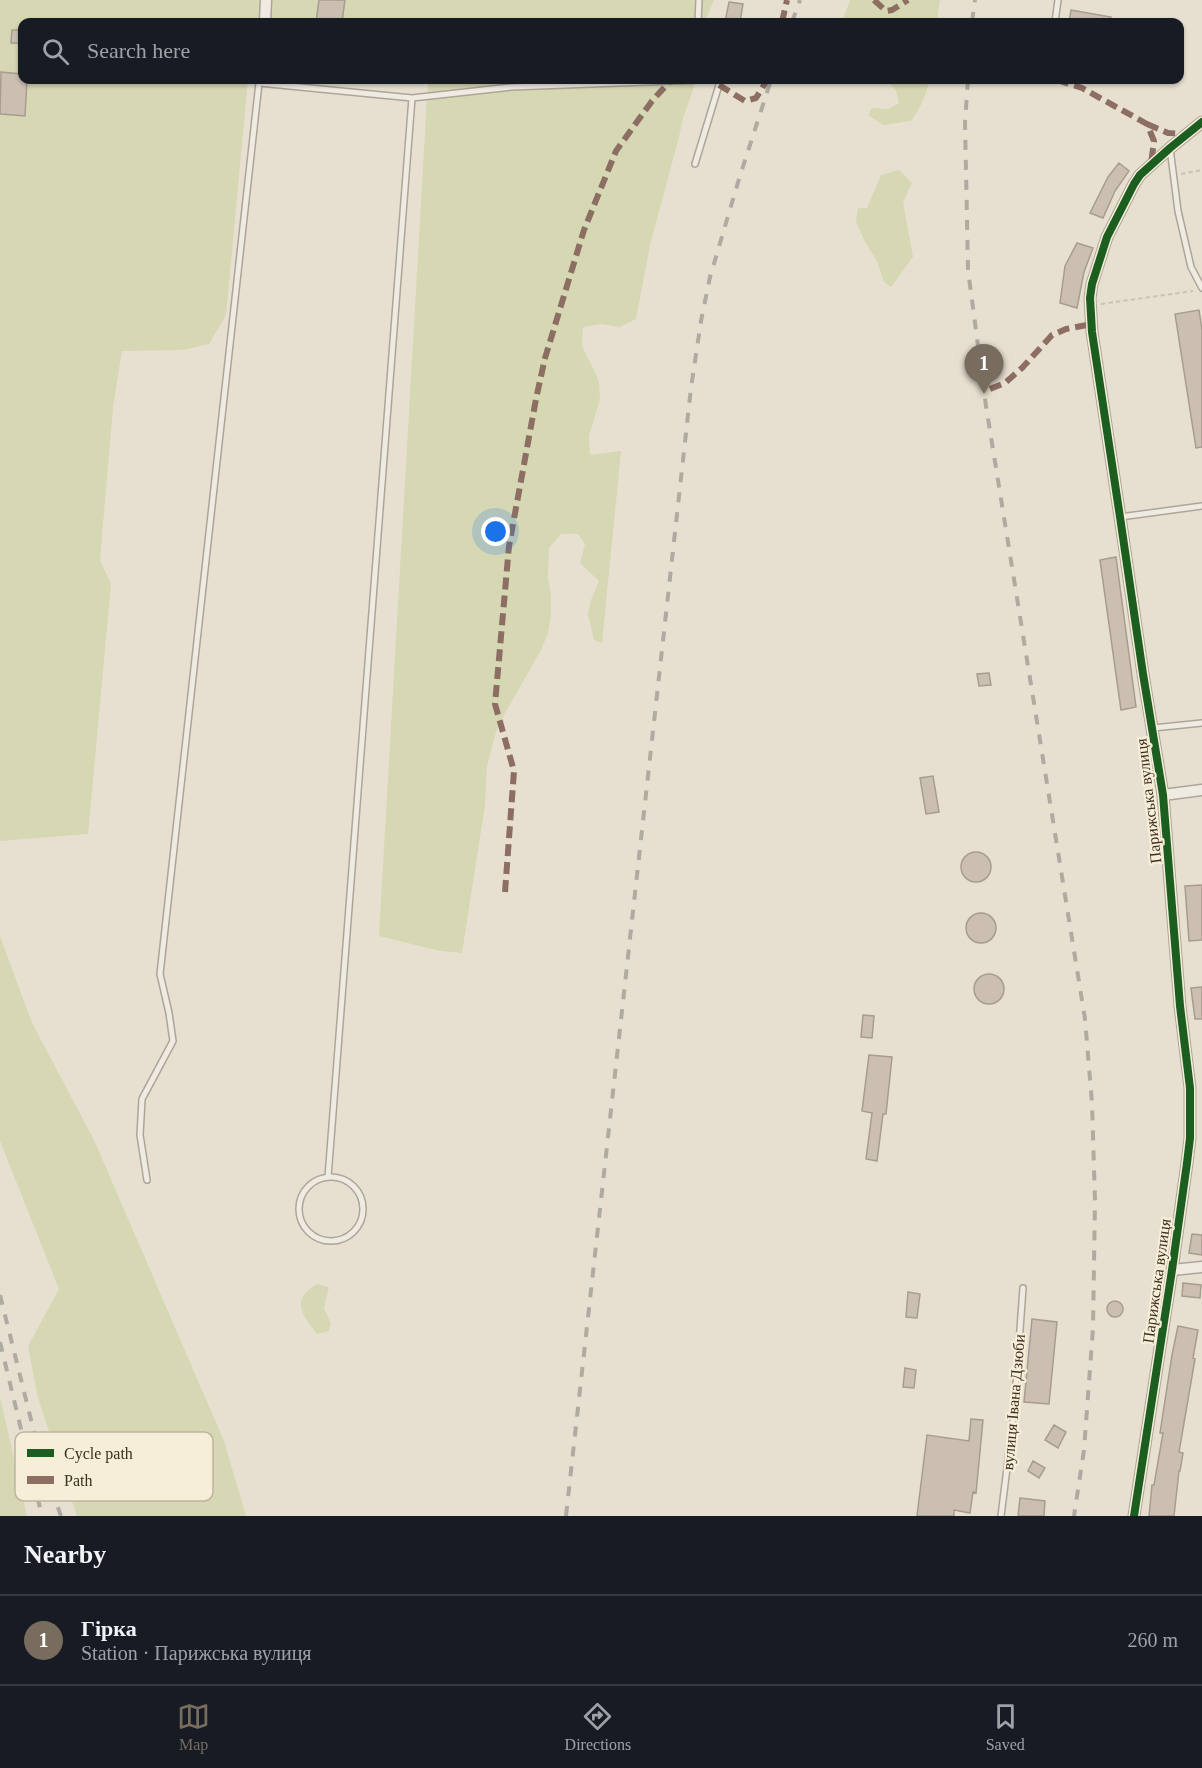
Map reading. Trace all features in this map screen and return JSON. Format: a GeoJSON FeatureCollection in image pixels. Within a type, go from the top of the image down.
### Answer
{"type":"FeatureCollection","features":[{"type":"Feature","properties":{"kind":"street"},"geometry":{"type":"LineString","coordinates":[[265,18],[266,0]]}},
{"type":"Feature","properties":{"kind":"street","name":"Парижська вулиця"},"geometry":{"type":"LineString","coordinates":[[1134,1516],[1173,1270],[1190,1138],[1190,1088],[1180,1006],[1163,795],[1092,332],[1090,306],[1092,284],[1100,257],[1120,209],[1140,175],[1202,122]]}},
{"type":"Feature","properties":{"kind":"street"},"geometry":{"type":"LineString","coordinates":[[1163,795],[1202,790]]}},
{"type":"Feature","properties":{"kind":"street"},"geometry":{"type":"LineString","coordinates":[[1173,1270],[1202,1267]]}},
{"type":"Feature","properties":{"kind":"lane"},"geometry":{"type":"LineString","coordinates":[[698,18],[699,0]]}},
{"type":"Feature","properties":{"kind":"lane"},"geometry":{"type":"LineString","coordinates":[[1056,18],[1058,0]]}},
{"type":"Feature","properties":{"kind":"lane"},"geometry":{"type":"LineString","coordinates":[[147,1180],[140,1135],[142,1099],[173,1041],[160,974],[259,84]]}},
{"type":"Feature","properties":{"kind":"lane"},"geometry":{"type":"LineString","coordinates":[[286,84],[412,98],[511,87],[592,84]]}},
{"type":"Feature","properties":{"kind":"lane"},"geometry":{"type":"LineString","coordinates":[[695,164],[719,84]]}},
{"type":"Feature","properties":{"kind":"lane"},"geometry":{"type":"LineString","coordinates":[[328,1177],[412,98]]}},
{"type":"Feature","properties":{"kind":"lane"},"geometry":{"type":"LineString","coordinates":[[1170,148],[1178,211],[1191,267],[1202,289]]}},
{"type":"Feature","properties":{"kind":"lane"},"geometry":{"type":"LineString","coordinates":[[1120,517],[1202,506]]}},
{"type":"Feature","properties":{"kind":"lane"},"geometry":{"type":"LineString","coordinates":[[1153,728],[1202,723]]}},
{"type":"Feature","properties":{"kind":"lane"},"geometry":{"type":"LineString","coordinates":[[328,1177],[340,1178],[351,1184],[359,1193],[363,1205],[362,1217],[357,1228],[348,1237],[336,1241],[324,1240],[312,1235],[303,1225],[299,1213],[300,1200],[306,1189],[316,1181],[328,1177]]}},
{"type":"Feature","properties":{"kind":"lane","name":"вулиця Івана Дзюби"},"geometry":{"type":"LineString","coordinates":[[1001,1516],[1014,1412],[1023,1288]]}},
{"type":"Feature","properties":{"kind":"path"},"geometry":{"type":"LineString","coordinates":[[1173,175],[1202,170]]}},
{"type":"Feature","properties":{"kind":"path"},"geometry":{"type":"LineString","coordinates":[[1090,306],[1202,289]]}},
{"type":"Feature","properties":{"kind":"green space"},"geometry":{"type":"Polygon","coordinates":[[[0,0],[714,0],[707,18],[18,18],[18,84],[248,84],[226,315],[209,344],[183,350],[122,351],[113,407],[100,560],[111,584],[88,834],[0,841],[0,0]]]}},
{"type":"Feature","properties":{"kind":"green space"},"geometry":{"type":"Polygon","coordinates":[[[850,0],[940,0],[938,18],[843,18],[850,0]]]}},
{"type":"Feature","properties":{"kind":"green space"},"geometry":{"type":"Polygon","coordinates":[[[428,84],[694,84],[650,245],[636,319],[620,327],[602,324],[583,327],[582,346],[599,381],[600,399],[589,436],[590,455],[621,451],[602,643],[594,640],[588,614],[599,581],[580,563],[585,544],[578,534],[561,534],[549,548],[548,577],[551,615],[548,633],[496,732],[487,766],[485,805],[462,953],[440,951],[379,936],[428,84]]]}},
{"type":"Feature","properties":{"kind":"green space"},"geometry":{"type":"Polygon","coordinates":[[[890,84],[928,84],[923,101],[911,121],[883,125],[868,115],[872,108],[889,109],[899,103],[896,91],[890,84]]]}},
{"type":"Feature","properties":{"kind":"green space"},"geometry":{"type":"Polygon","coordinates":[[[899,170],[912,183],[903,202],[913,257],[891,287],[884,282],[877,261],[856,222],[858,208],[867,208],[881,175],[899,170]]]}},
{"type":"Feature","properties":{"kind":"green space"},"geometry":{"type":"Polygon","coordinates":[[[0,936],[32,1023],[94,1140],[224,1441],[246,1516],[77,1516],[72,1501],[213,1501],[213,1432],[49,1432],[38,1398],[28,1346],[59,1289],[0,1141],[0,936]]]}},
{"type":"Feature","properties":{"kind":"green space"},"geometry":{"type":"Polygon","coordinates":[[[317,1284],[329,1287],[324,1308],[331,1323],[329,1331],[317,1334],[303,1314],[301,1301],[304,1295],[317,1284]]]}},
{"type":"Feature","properties":{"kind":"green space"},"geometry":{"type":"Polygon","coordinates":[[[0,1397],[15,1463],[15,1501],[24,1501],[27,1516],[0,1516],[0,1397]]]}},
{"type":"Feature","properties":{"kind":"building"},"geometry":{"type":"Polygon","coordinates":[[[319,0],[345,0],[343,18],[317,18],[319,0]]]}},
{"type":"Feature","properties":{"kind":"building"},"geometry":{"type":"Polygon","coordinates":[[[729,2],[743,4],[741,18],[726,18],[729,2]]]}},
{"type":"Feature","properties":{"kind":"building"},"geometry":{"type":"Polygon","coordinates":[[[1071,10],[1111,17],[1111,18],[1070,18],[1071,10]]]}},
{"type":"Feature","properties":{"kind":"building"},"geometry":{"type":"Polygon","coordinates":[[[12,30],[18,30],[18,43],[11,43],[12,30]]]}},
{"type":"Feature","properties":{"kind":"building"},"geometry":{"type":"Polygon","coordinates":[[[1,72],[18,74],[18,84],[27,84],[25,116],[0,114],[1,72]]]}},
{"type":"Feature","properties":{"kind":"building"},"geometry":{"type":"Polygon","coordinates":[[[1119,163],[1129,171],[1115,191],[1103,218],[1090,213],[1108,177],[1119,163]]]}},
{"type":"Feature","properties":{"kind":"building"},"geometry":{"type":"Polygon","coordinates":[[[1077,243],[1093,248],[1084,272],[1077,308],[1060,303],[1065,266],[1077,243]]]}},
{"type":"Feature","properties":{"kind":"building"},"geometry":{"type":"Polygon","coordinates":[[[1199,310],[1202,330],[1202,447],[1196,448],[1175,314],[1199,310]]]}},
{"type":"Feature","properties":{"kind":"building"},"geometry":{"type":"Polygon","coordinates":[[[1116,557],[1136,707],[1121,710],[1100,560],[1116,557]]]}},
{"type":"Feature","properties":{"kind":"building"},"geometry":{"type":"Polygon","coordinates":[[[989,673],[991,685],[979,686],[977,674],[989,673]]]}},
{"type":"Feature","properties":{"kind":"building"},"geometry":{"type":"Polygon","coordinates":[[[933,776],[939,812],[926,814],[920,778],[933,776]]]}},
{"type":"Feature","properties":{"kind":"building"},"geometry":{"type":"Polygon","coordinates":[[[976,852],[982,853],[990,861],[990,873],[982,881],[976,882],[970,881],[962,873],[961,867],[962,861],[970,853],[976,852]]]}},
{"type":"Feature","properties":{"kind":"building"},"geometry":{"type":"Polygon","coordinates":[[[1202,885],[1202,940],[1189,941],[1185,886],[1202,885]]]}},
{"type":"Feature","properties":{"kind":"building"},"geometry":{"type":"Polygon","coordinates":[[[981,913],[987,914],[995,922],[995,934],[987,942],[981,943],[975,942],[967,934],[966,928],[967,922],[975,914],[981,913]]]}},
{"type":"Feature","properties":{"kind":"building"},"geometry":{"type":"Polygon","coordinates":[[[989,974],[995,975],[1003,983],[1003,995],[995,1003],[989,1004],[983,1003],[975,995],[974,989],[975,983],[983,975],[989,974]]]}},
{"type":"Feature","properties":{"kind":"building"},"geometry":{"type":"Polygon","coordinates":[[[1202,987],[1202,1019],[1195,1019],[1191,988],[1202,987]]]}},
{"type":"Feature","properties":{"kind":"building"},"geometry":{"type":"Polygon","coordinates":[[[863,1015],[874,1016],[872,1038],[861,1037],[863,1015]]]}},
{"type":"Feature","properties":{"kind":"building"},"geometry":{"type":"Polygon","coordinates":[[[869,1055],[892,1057],[886,1114],[883,1114],[877,1161],[866,1159],[872,1113],[862,1111],[869,1055]]]}},
{"type":"Feature","properties":{"kind":"building"},"geometry":{"type":"Polygon","coordinates":[[[1192,1234],[1202,1235],[1202,1255],[1189,1253],[1192,1234]]]}},
{"type":"Feature","properties":{"kind":"building"},"geometry":{"type":"Polygon","coordinates":[[[1183,1283],[1201,1285],[1200,1298],[1182,1296],[1183,1283]]]}},
{"type":"Feature","properties":{"kind":"building"},"geometry":{"type":"Polygon","coordinates":[[[908,1292],[920,1294],[917,1318],[906,1317],[908,1292]]]}},
{"type":"Feature","properties":{"kind":"building"},"geometry":{"type":"Polygon","coordinates":[[[1115,1301],[1123,1309],[1115,1317],[1107,1309],[1115,1301]]]}},
{"type":"Feature","properties":{"kind":"building"},"geometry":{"type":"Polygon","coordinates":[[[1032,1319],[1057,1322],[1049,1404],[1024,1402],[1032,1319]]]}},
{"type":"Feature","properties":{"kind":"building"},"geometry":{"type":"Polygon","coordinates":[[[1178,1326],[1198,1330],[1179,1452],[1183,1453],[1174,1516],[1149,1516],[1152,1485],[1154,1485],[1163,1433],[1160,1433],[1178,1326]]]}},
{"type":"Feature","properties":{"kind":"building"},"geometry":{"type":"Polygon","coordinates":[[[905,1368],[916,1370],[914,1388],[903,1387],[905,1368]]]}},
{"type":"Feature","properties":{"kind":"building"},"geometry":{"type":"Polygon","coordinates":[[[971,1419],[983,1420],[976,1493],[973,1492],[970,1513],[954,1510],[954,1516],[917,1516],[927,1435],[969,1441],[971,1419]]]}},
{"type":"Feature","properties":{"kind":"building"},"geometry":{"type":"Polygon","coordinates":[[[1054,1425],[1066,1432],[1058,1448],[1045,1440],[1054,1425]]]}},
{"type":"Feature","properties":{"kind":"building"},"geometry":{"type":"Polygon","coordinates":[[[1033,1461],[1045,1468],[1039,1478],[1028,1471],[1033,1461]]]}},
{"type":"Feature","properties":{"kind":"building"},"geometry":{"type":"Polygon","coordinates":[[[1020,1498],[1045,1501],[1044,1516],[1018,1516],[1020,1498]]]}},
{"type":"Feature","properties":{"kind":"railway"},"geometry":{"type":"LineString","coordinates":[[793,18],[800,0]]}},
{"type":"Feature","properties":{"kind":"railway"},"geometry":{"type":"LineString","coordinates":[[973,18],[975,0]]}},
{"type":"Feature","properties":{"kind":"railway"},"geometry":{"type":"LineString","coordinates":[[566,1516],[691,388],[710,277],[770,84]]}},
{"type":"Feature","properties":{"kind":"railway"},"geometry":{"type":"LineString","coordinates":[[968,84],[965,122],[968,270],[986,406],[1085,1019],[1092,1103],[1095,1201],[1093,1328],[1084,1450],[1074,1516]]}},
{"type":"Feature","properties":{"kind":"railway"},"geometry":{"type":"LineString","coordinates":[[0,1295],[34,1432]]}},
{"type":"Feature","properties":{"kind":"railway"},"geometry":{"type":"LineString","coordinates":[[0,1342],[22,1432]]}},
{"type":"Feature","properties":{"kind":"railway"},"geometry":{"type":"LineString","coordinates":[[38,1501],[42,1516]]}},
{"type":"Feature","properties":{"kind":"railway"},"geometry":{"type":"LineString","coordinates":[[56,1501],[61,1516]]}},
{"type":"Feature","properties":{"kind":"marked path"},"geometry":{"type":"LineString","coordinates":[[783,18],[787,0]]}},
{"type":"Feature","properties":{"kind":"marked path"},"geometry":{"type":"LineString","coordinates":[[874,0],[886,11],[908,0]]}},
{"type":"Feature","properties":{"kind":"marked path"},"geometry":{"type":"LineString","coordinates":[[505,892],[514,771],[495,704],[509,546],[536,399],[545,358],[584,230],[616,151],[652,101],[667,84]]}},
{"type":"Feature","properties":{"kind":"marked path"},"geometry":{"type":"LineString","coordinates":[[719,85],[745,101],[756,98],[765,84]]}},
{"type":"Feature","properties":{"kind":"marked path"},"geometry":{"type":"LineString","coordinates":[[1070,84],[1082,88],[1147,124],[1154,141],[1151,164]]}},
{"type":"Feature","properties":{"kind":"marked path"},"geometry":{"type":"LineString","coordinates":[[1147,124],[1168,133],[1187,134]]}},
{"type":"Feature","properties":{"kind":"marked path"},"geometry":{"type":"LineString","coordinates":[[990,389],[1005,383],[1052,335],[1066,329],[1092,324]]}},
{"type":"Feature","properties":{"kind":"cycle path"},"geometry":{"type":"LineString","coordinates":[[1134,1516],[1187,1163],[1190,1138],[1190,1088],[1180,1006],[1163,795],[1092,332],[1090,298],[1092,284],[1107,237],[1134,184],[1140,175],[1202,122]]}},
{"type":"Feature","properties":{"kind":"place","name":"Гірка"},"geometry":{"type":"Point","coordinates":[984,394]}}]}
